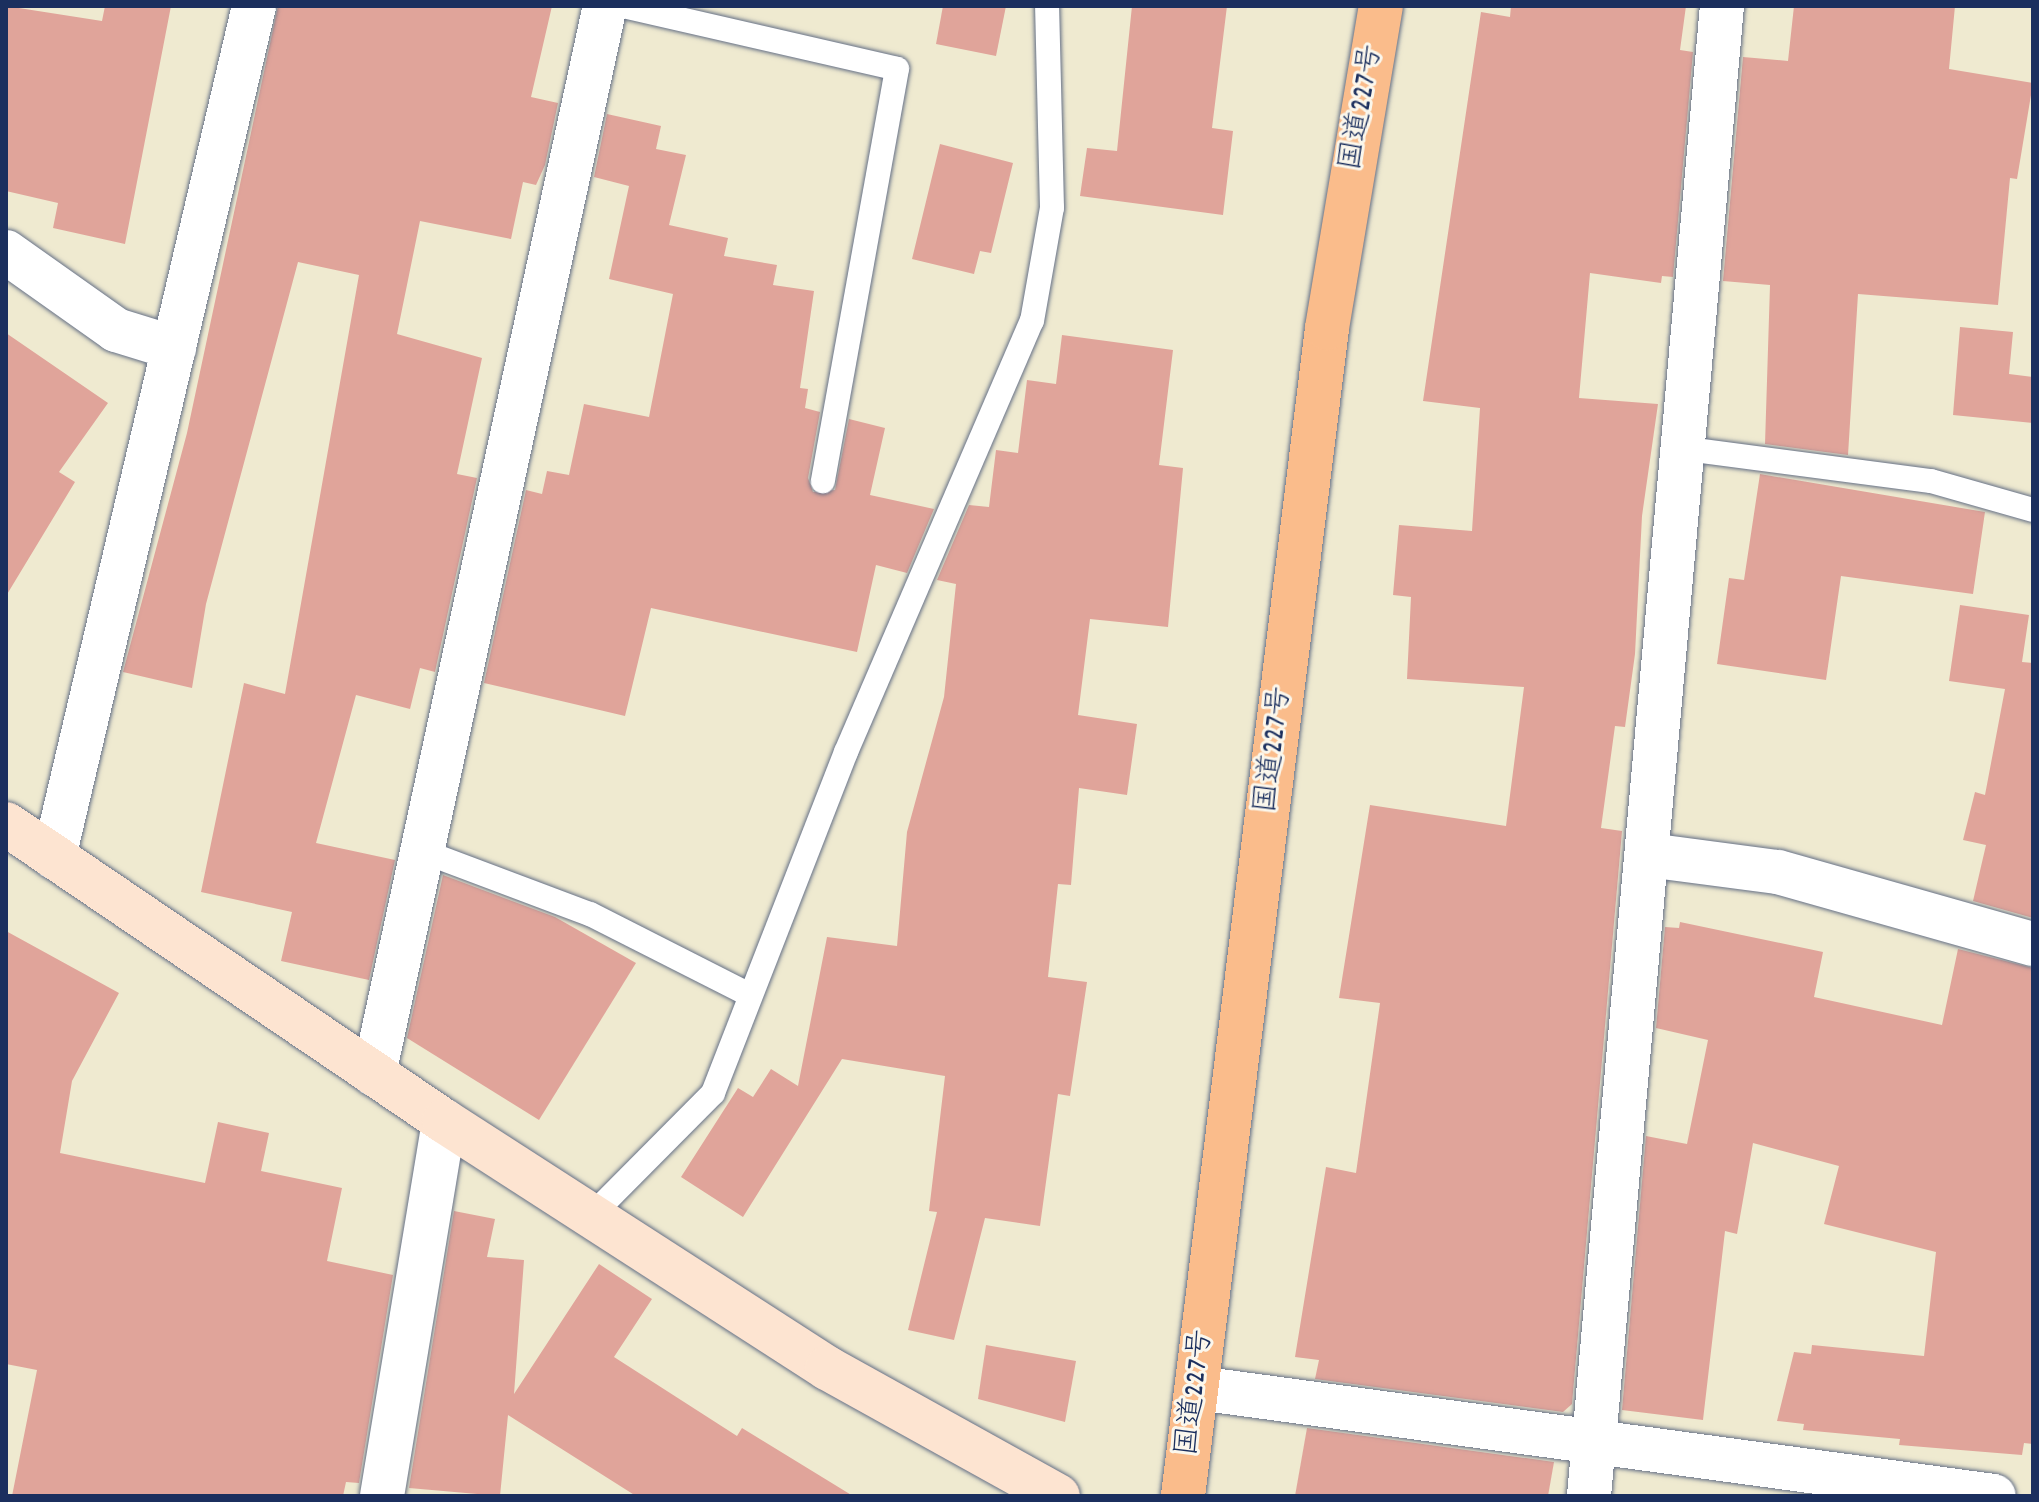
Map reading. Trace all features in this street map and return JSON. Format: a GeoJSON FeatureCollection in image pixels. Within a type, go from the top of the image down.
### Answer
{"type":"FeatureCollection","features":[{"type":"Feature","properties":{"kind":"highway","name":"国道227号"},"geometry":{"type":"LineString","coordinates":[[1183,1496],[1327,328],[1381,6]]}},
{"type":"Feature","properties":{"kind":"street"},"geometry":{"type":"LineString","coordinates":[[54,857],[254,6]]}},
{"type":"Feature","properties":{"kind":"street"},"geometry":{"type":"LineString","coordinates":[[374,1074],[605,6]]}},
{"type":"Feature","properties":{"kind":"street"},"geometry":{"type":"LineString","coordinates":[[1589,1496],[1687,449],[1722,6]]}},
{"type":"Feature","properties":{"kind":"street"},"geometry":{"type":"LineString","coordinates":[[6,252],[116,330],[174,348]]}},
{"type":"Feature","properties":{"kind":"street"},"geometry":{"type":"LineString","coordinates":[[6,824],[444,1121],[827,1368],[1058,1496]]}},
{"type":"Feature","properties":{"kind":"street"},"geometry":{"type":"LineString","coordinates":[[1648,855],[1778,872],[2033,944]]}},
{"type":"Feature","properties":{"kind":"street"},"geometry":{"type":"LineString","coordinates":[[382,1496],[444,1121]]}},
{"type":"Feature","properties":{"kind":"street"},"geometry":{"type":"LineString","coordinates":[[1198,1388],[1593,1446],[1994,1496]]}},
{"type":"Feature","properties":{"kind":"lane"},"geometry":{"type":"LineString","coordinates":[[623,6],[897,69],[823,481]]}},
{"type":"Feature","properties":{"kind":"lane"},"geometry":{"type":"LineString","coordinates":[[591,1216],[713,1093],[750,995],[1032,321],[1052,208],[1047,6]]}},
{"type":"Feature","properties":{"kind":"lane"},"geometry":{"type":"LineString","coordinates":[[1687,449],[1931,481],[2033,510]]}},
{"type":"Feature","properties":{"kind":"lane"},"geometry":{"type":"LineString","coordinates":[[422,851],[590,914],[750,995]]}},
{"type":"Feature","properties":{"kind":"building"},"geometry":{"type":"Polygon","coordinates":[[[6,6],[102,21],[105,6],[171,6],[125,244],[53,228],[58,203],[6,191],[6,6]]]}},
{"type":"Feature","properties":{"kind":"building"},"geometry":{"type":"Polygon","coordinates":[[[278,6],[552,6],[531,97],[558,103],[545,165],[536,185],[523,182],[511,239],[420,221],[397,334],[482,358],[457,474],[477,478],[435,672],[420,668],[410,709],[356,695],[316,843],[395,860],[369,980],[281,961],[292,912],[201,892],[244,683],[285,694],[359,275],[298,262],[206,604],[192,688],[123,672],[187,433],[278,6]]]}},
{"type":"Feature","properties":{"kind":"building"},"geometry":{"type":"Polygon","coordinates":[[[943,6],[1006,6],[996,56],[936,44],[943,6]]]}},
{"type":"Feature","properties":{"kind":"building"},"geometry":{"type":"Polygon","coordinates":[[[1132,6],[1227,6],[1212,128],[1233,131],[1223,215],[1080,196],[1087,148],[1117,151],[1132,6]]]}},
{"type":"Feature","properties":{"kind":"building"},"geometry":{"type":"Polygon","coordinates":[[[1511,6],[1686,6],[1680,50],[1693,52],[1673,277],[1662,276],[1661,283],[1590,273],[1579,398],[1658,404],[1642,516],[1635,654],[1625,727],[1615,726],[1601,828],[1622,831],[1572,1404],[1563,1412],[1315,1379],[1319,1360],[1295,1357],[1326,1167],[1356,1173],[1380,1003],[1339,998],[1370,805],[1506,826],[1524,687],[1407,679],[1411,597],[1393,595],[1399,525],[1472,531],[1480,408],[1423,401],[1481,12],[1510,17],[1511,6]]]}},
{"type":"Feature","properties":{"kind":"building"},"geometry":{"type":"Polygon","coordinates":[[[1794,6],[1955,6],[1949,69],[2033,83],[2017,179],[2010,178],[1998,305],[1858,294],[1848,455],[1765,444],[1770,285],[1723,281],[1743,57],[1788,61],[1794,6]]]}},
{"type":"Feature","properties":{"kind":"building"},"geometry":{"type":"Polygon","coordinates":[[[607,114],[661,126],[656,149],[686,155],[669,225],[728,238],[724,256],[777,265],[773,285],[814,291],[800,388],[808,389],[805,408],[820,412],[808,478],[813,492],[835,490],[849,419],[885,428],[870,495],[934,509],[907,573],[876,565],[857,652],[651,608],[625,716],[484,683],[526,490],[542,494],[547,471],[569,475],[584,404],[649,417],[673,294],[609,279],[629,186],[594,177],[607,114]]]}},
{"type":"Feature","properties":{"kind":"building"},"geometry":{"type":"Polygon","coordinates":[[[940,144],[1013,163],[991,253],[980,251],[974,274],[912,259],[940,144]]]}},
{"type":"Feature","properties":{"kind":"building"},"geometry":{"type":"Polygon","coordinates":[[[1960,327],[2013,332],[2009,374],[2033,377],[2033,423],[1953,415],[1960,327]]]}},
{"type":"Feature","properties":{"kind":"building"},"geometry":{"type":"Polygon","coordinates":[[[6,333],[108,403],[59,472],[75,482],[6,596],[6,333]]]}},
{"type":"Feature","properties":{"kind":"building"},"geometry":{"type":"Polygon","coordinates":[[[1062,335],[1173,350],[1159,465],[1183,468],[1168,627],[1090,619],[1078,715],[1137,724],[1127,795],[1079,788],[1071,885],[1058,884],[1048,977],[1087,982],[1070,1096],[1058,1094],[1040,1226],[985,1218],[954,1340],[908,1330],[937,1212],[929,1211],[945,1076],[842,1059],[743,1217],[681,1177],[738,1088],[753,1097],[771,1069],[798,1086],[827,937],[897,946],[907,832],[944,697],[956,584],[937,580],[969,505],[989,507],[996,450],[1018,453],[1027,380],[1056,384],[1062,335]]]}},
{"type":"Feature","properties":{"kind":"building"},"geometry":{"type":"Polygon","coordinates":[[[1760,474],[1985,512],[1973,594],[1841,576],[1826,680],[1717,664],[1729,578],[1744,580],[1760,474]]]}},
{"type":"Feature","properties":{"kind":"building"},"geometry":{"type":"Polygon","coordinates":[[[1960,605],[2029,615],[2022,662],[2033,663],[2033,918],[1973,901],[1986,845],[1963,840],[1975,792],[1985,795],[2005,689],[1949,681],[1960,605]]]}},
{"type":"Feature","properties":{"kind":"building"},"geometry":{"type":"Polygon","coordinates":[[[443,875],[555,917],[636,963],[539,1120],[407,1038],[443,875]]]}},
{"type":"Feature","properties":{"kind":"building"},"geometry":{"type":"Polygon","coordinates":[[[1680,922],[1823,952],[1814,997],[1942,1025],[1958,949],[2033,968],[2033,1444],[2024,1443],[2022,1455],[1899,1445],[1900,1439],[1803,1430],[1804,1424],[1777,1421],[1794,1352],[1811,1354],[1812,1345],[1924,1356],[1936,1252],[1824,1224],[1839,1166],[1753,1143],[1737,1234],[1725,1231],[1703,1420],[1622,1410],[1646,1136],[1687,1144],[1708,1040],[1656,1028],[1665,927],[1679,928],[1680,922]]]}},
{"type":"Feature","properties":{"kind":"building"},"geometry":{"type":"Polygon","coordinates":[[[6,931],[119,993],[72,1081],[60,1153],[205,1183],[218,1122],[269,1133],[261,1171],[342,1188],[327,1261],[393,1275],[359,1483],[346,1482],[343,1496],[12,1496],[37,1370],[6,1364],[6,931]]]}},
{"type":"Feature","properties":{"kind":"building"},"geometry":{"type":"Polygon","coordinates":[[[454,1211],[495,1219],[487,1257],[524,1260],[514,1394],[599,1264],[652,1299],[614,1357],[737,1436],[742,1428],[853,1496],[636,1496],[508,1415],[500,1496],[409,1488],[454,1211]]]}},
{"type":"Feature","properties":{"kind":"building"},"geometry":{"type":"Polygon","coordinates":[[[986,1345],[1076,1361],[1065,1422],[978,1399],[986,1345]]]}},
{"type":"Feature","properties":{"kind":"building"},"geometry":{"type":"Polygon","coordinates":[[[1307,1428],[1554,1462],[1548,1496],[1295,1496],[1307,1428]]]}}]}
